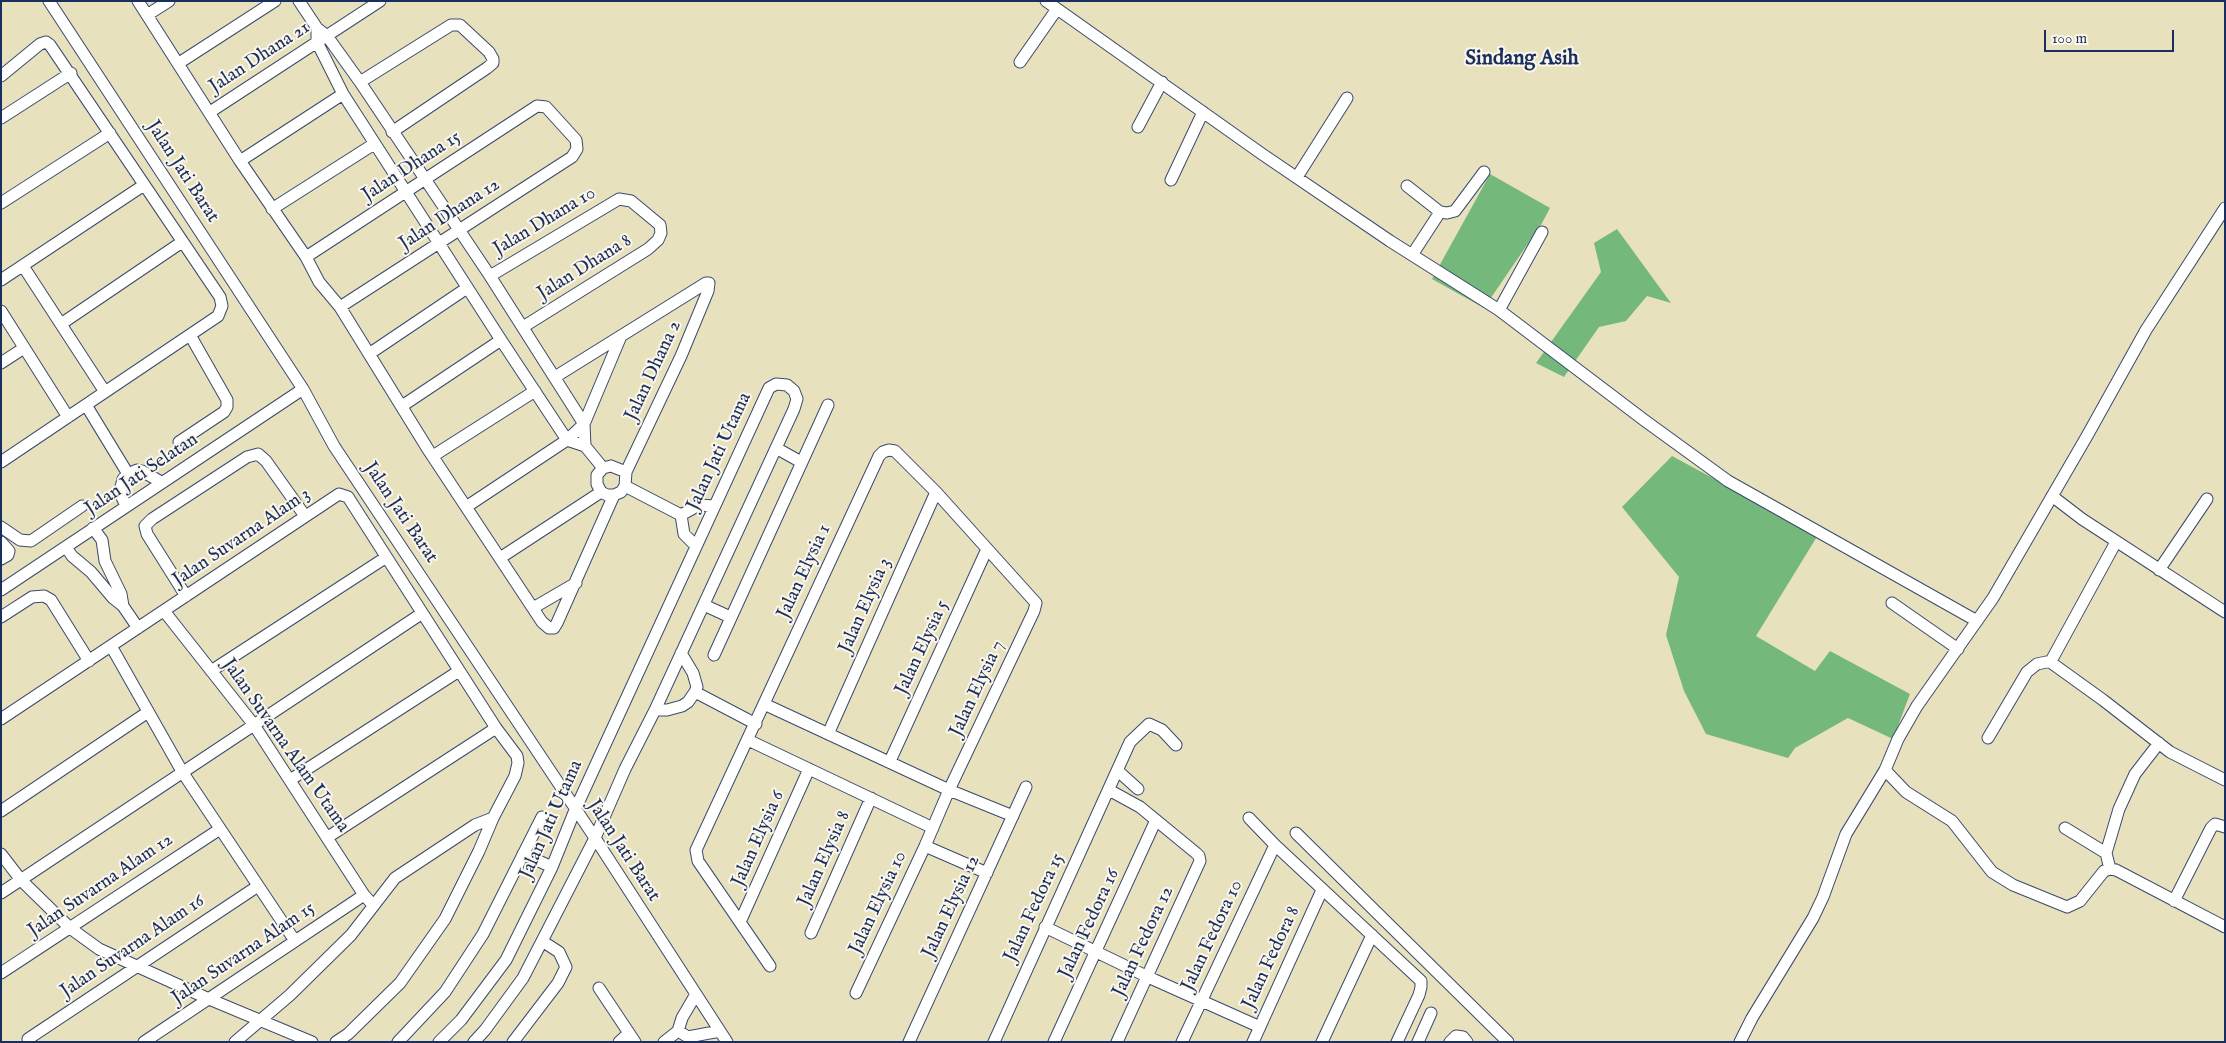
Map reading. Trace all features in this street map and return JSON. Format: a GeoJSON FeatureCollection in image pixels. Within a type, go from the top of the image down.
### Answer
{"type":"FeatureCollection","features":[{"type":"Feature","properties":{"kind":"street","name":"Jalan Jati Barat"},"geometry":{"type":"LineString","coordinates":[[49,1],[303,389],[334,446],[595,838],[727,1042]]}},
{"type":"Feature","properties":{"kind":"street"},"geometry":{"type":"LineString","coordinates":[[138,1],[272,209],[306,257],[319,282],[340,307],[466,507],[542,622],[549,628],[554,628],[576,583],[614,495]]}},
{"type":"Feature","properties":{"kind":"street"},"geometry":{"type":"LineString","coordinates":[[148,15],[169,1]]}},
{"type":"Feature","properties":{"kind":"street"},"geometry":{"type":"LineString","coordinates":[[179,63],[275,1]]}},
{"type":"Feature","properties":{"kind":"street"},"geometry":{"type":"LineString","coordinates":[[299,1],[320,36],[343,94],[500,340],[567,440],[585,446],[603,468]]}},
{"type":"Feature","properties":{"kind":"street","name":"Jalan Dhana 21"},"geometry":{"type":"LineString","coordinates":[[210,112],[320,36],[380,1]]}},
{"type":"Feature","properties":{"kind":"street"},"geometry":{"type":"LineString","coordinates":[[1046,1],[1297,177],[1412,255],[1499,310],[1728,481],[1977,621]]}},
{"type":"Feature","properties":{"kind":"street"},"geometry":{"type":"LineString","coordinates":[[1020,62],[1057,9]]}},
{"type":"Feature","properties":{"kind":"street"},"geometry":{"type":"LineString","coordinates":[[360,82],[451,25],[460,25],[489,52],[493,63],[392,132]]}},
{"type":"Feature","properties":{"kind":"street"},"geometry":{"type":"LineString","coordinates":[[320,36],[360,82],[523,327],[584,424],[585,446]]}},
{"type":"Feature","properties":{"kind":"street"},"geometry":{"type":"LineString","coordinates":[[1,76],[40,44],[46,42],[50,44],[220,297],[222,306],[218,316],[1,462]]}},
{"type":"Feature","properties":{"kind":"street"},"geometry":{"type":"LineString","coordinates":[[1,118],[70,73]]}},
{"type":"Feature","properties":{"kind":"street"},"geometry":{"type":"LineString","coordinates":[[1138,127],[1162,82]]}},
{"type":"Feature","properties":{"kind":"street"},"geometry":{"type":"LineString","coordinates":[[240,160],[343,94]]}},
{"type":"Feature","properties":{"kind":"street"},"geometry":{"type":"LineString","coordinates":[[1297,177],[1347,98]]}},
{"type":"Feature","properties":{"kind":"street","name":"Jalan Dhana 12"},"geometry":{"type":"LineString","coordinates":[[340,307],[572,157],[577,149],[576,140],[546,107],[537,106]]}},
{"type":"Feature","properties":{"kind":"street","name":"Jalan Dhana 15"},"geometry":{"type":"LineString","coordinates":[[306,257],[537,106]]}},
{"type":"Feature","properties":{"kind":"street"},"geometry":{"type":"LineString","coordinates":[[1171,180],[1203,112]]}},
{"type":"Feature","properties":{"kind":"street"},"geometry":{"type":"LineString","coordinates":[[1,203],[110,133]]}},
{"type":"Feature","properties":{"kind":"street"},"geometry":{"type":"LineString","coordinates":[[272,209],[374,144]]}},
{"type":"Feature","properties":{"kind":"street"},"geometry":{"type":"LineString","coordinates":[[1407,186],[1440,212],[1447,213],[1455,211],[1484,172]]}},
{"type":"Feature","properties":{"kind":"street"},"geometry":{"type":"LineString","coordinates":[[2,278],[144,185]]}},
{"type":"Feature","properties":{"kind":"street","name":"Jalan Dhana 8"},"geometry":{"type":"LineString","coordinates":[[523,327],[658,240],[661,233],[660,224],[631,201],[619,199]]}},
{"type":"Feature","properties":{"kind":"street","name":"Jalan Dhana 10"},"geometry":{"type":"LineString","coordinates":[[490,276],[619,199]]}},
{"type":"Feature","properties":{"kind":"street"},"geometry":{"type":"LineString","coordinates":[[1740,1042],[1752,1018],[1813,918],[1828,885],[1846,834],[1885,770],[1898,739],[1916,706],[1993,598],[2146,330],[2225,208]]}},
{"type":"Feature","properties":{"kind":"street"},"geometry":{"type":"LineString","coordinates":[[1412,255],[1440,212]]}},
{"type":"Feature","properties":{"kind":"street"},"geometry":{"type":"LineString","coordinates":[[1499,310],[1542,232]]}},
{"type":"Feature","properties":{"kind":"street"},"geometry":{"type":"LineString","coordinates":[[61,324],[182,242]]}},
{"type":"Feature","properties":{"kind":"street"},"geometry":{"type":"LineString","coordinates":[[23,266],[105,392]]}},
{"type":"Feature","properties":{"kind":"street","name":"Jalan Dhana 2"},"geometry":{"type":"LineString","coordinates":[[621,336],[706,283],[709,283],[708,291],[693,329],[626,472]]}},
{"type":"Feature","properties":{"kind":"street"},"geometry":{"type":"LineString","coordinates":[[369,354],[467,288]]}},
{"type":"Feature","properties":{"kind":"street"},"geometry":{"type":"LineString","coordinates":[[1,311],[68,417]]}},
{"type":"Feature","properties":{"kind":"street"},"geometry":{"type":"LineString","coordinates":[[179,442],[224,412],[227,407],[227,400],[190,335]]}},
{"type":"Feature","properties":{"kind":"street"},"geometry":{"type":"LineString","coordinates":[[555,377],[621,336]]}},
{"type":"Feature","properties":{"kind":"street"},"geometry":{"type":"LineString","coordinates":[[466,507],[567,440],[584,424],[621,336]]}},
{"type":"Feature","properties":{"kind":"street"},"geometry":{"type":"LineString","coordinates":[[402,406],[500,340]]}},
{"type":"Feature","properties":{"kind":"street"},"geometry":{"type":"LineString","coordinates":[[1,363],[24,348]]}},
{"type":"Feature","properties":{"kind":"street","name":"Jalan Jati Utama"},"geometry":{"type":"LineString","coordinates":[[439,1042],[462,1020],[506,960],[552,867],[575,810],[769,388],[776,384],[787,385],[794,391],[797,398],[776,448],[704,605],[625,769],[595,838],[523,978],[486,1030],[474,1042]]}},
{"type":"Feature","properties":{"kind":"street","name":"Jalan Jati Selatan"},"geometry":{"type":"LineString","coordinates":[[1,590],[303,389]]}},
{"type":"Feature","properties":{"kind":"street"},"geometry":{"type":"LineString","coordinates":[[433,456],[535,392]]}},
{"type":"Feature","properties":{"kind":"street"},"geometry":{"type":"LineString","coordinates":[[86,405],[128,474]]}},
{"type":"Feature","properties":{"kind":"street"},"geometry":{"type":"LineString","coordinates":[[714,655],[828,405]]}},
{"type":"Feature","properties":{"kind":"street"},"geometry":{"type":"LineString","coordinates":[[776,448],[801,462]]}},
{"type":"Feature","properties":{"kind":"street","name":"Jalan Elysia 1"},"geometry":{"type":"LineString","coordinates":[[740,922],[698,861],[696,850],[879,456],[889,450],[895,451],[936,492]]}},
{"type":"Feature","properties":{"kind":"street"},"geometry":{"type":"LineString","coordinates":[[186,596],[147,534],[146,526],[152,519],[247,458],[258,454],[266,461],[305,516]]}},
{"type":"Feature","properties":{"kind":"street"},"geometry":{"type":"LineString","coordinates":[[611,466],[626,472],[625,486],[621,492],[614,495],[607,495],[601,492],[597,484],[597,475],[603,468],[611,466]]}},
{"type":"Feature","properties":{"kind":"street"},"geometry":{"type":"LineString","coordinates":[[126,506],[121,495],[121,487],[123,479],[128,474],[136,470],[142,471],[161,482]]}},
{"type":"Feature","properties":{"kind":"street"},"geometry":{"type":"LineString","coordinates":[[625,486],[681,515]]}},
{"type":"Feature","properties":{"kind":"street"},"geometry":{"type":"LineString","coordinates":[[500,558],[601,492]]}},
{"type":"Feature","properties":{"kind":"street"},"geometry":{"type":"LineString","coordinates":[[936,492],[987,549]]}},
{"type":"Feature","properties":{"kind":"street","name":"Jalan Elysia 3"},"geometry":{"type":"LineString","coordinates":[[828,734],[936,492]]}},
{"type":"Feature","properties":{"kind":"street","name":"Jalan Suvarna Alam 3"},"geometry":{"type":"LineString","coordinates":[[1,719],[339,494],[348,497],[385,558]]}},
{"type":"Feature","properties":{"kind":"street"},"geometry":{"type":"LineString","coordinates":[[2052,496],[2116,542],[2225,612]]}},
{"type":"Feature","properties":{"kind":"street"},"geometry":{"type":"LineString","coordinates":[[2159,570],[2207,499]]}},
{"type":"Feature","properties":{"kind":"street"},"geometry":{"type":"LineString","coordinates":[[681,515],[699,504],[714,506]]}},
{"type":"Feature","properties":{"kind":"street"},"geometry":{"type":"LineString","coordinates":[[1,527],[20,540],[31,541],[82,506]]}},
{"type":"Feature","properties":{"kind":"street"},"geometry":{"type":"LineString","coordinates":[[681,515],[684,534],[696,546]]}},
{"type":"Feature","properties":{"kind":"street"},"geometry":{"type":"LineString","coordinates":[[94,528],[102,540],[105,561],[120,594],[123,606]]}},
{"type":"Feature","properties":{"kind":"street"},"geometry":{"type":"LineString","coordinates":[[1,542],[10,551],[5,557]]}},
{"type":"Feature","properties":{"kind":"street"},"geometry":{"type":"LineString","coordinates":[[2051,661],[2064,633],[2116,542]]}},
{"type":"Feature","properties":{"kind":"street"},"geometry":{"type":"LineString","coordinates":[[66,547],[72,556],[91,572],[113,598],[123,606],[138,628]]}},
{"type":"Feature","properties":{"kind":"street","name":"Jalan Elysia 7"},"geometry":{"type":"LineString","coordinates":[[933,828],[949,790],[1034,611],[1036,603],[987,549]]}},
{"type":"Feature","properties":{"kind":"street","name":"Jalan Elysia 5"},"geometry":{"type":"LineString","coordinates":[[890,761],[987,549]]}},
{"type":"Feature","properties":{"kind":"street"},"geometry":{"type":"LineString","coordinates":[[212,671],[385,558],[496,728],[517,756],[518,764],[515,776],[445,918],[400,983],[348,1034],[336,1042]]}},
{"type":"Feature","properties":{"kind":"street"},"geometry":{"type":"LineString","coordinates":[[533,608],[576,583]]}},
{"type":"Feature","properties":{"kind":"street"},"geometry":{"type":"LineString","coordinates":[[1,617],[32,597],[44,596],[52,600],[89,661]]}},
{"type":"Feature","properties":{"kind":"street"},"geometry":{"type":"LineString","coordinates":[[1892,603],[1958,649]]}},
{"type":"Feature","properties":{"kind":"street"},"geometry":{"type":"LineString","coordinates":[[704,605],[730,617]]}},
{"type":"Feature","properties":{"kind":"street","name":"Jalan Suvarna Alam Utama"},"geometry":{"type":"LineString","coordinates":[[164,611],[254,725],[364,895],[373,905]]}},
{"type":"Feature","properties":{"kind":"street"},"geometry":{"type":"LineString","coordinates":[[1,893],[421,614]]}},
{"type":"Feature","properties":{"kind":"street"},"geometry":{"type":"LineString","coordinates":[[111,646],[183,773],[294,941]]}},
{"type":"Feature","properties":{"kind":"street"},"geometry":{"type":"LineString","coordinates":[[654,710],[682,706],[688,702],[695,692],[696,687],[693,673],[681,653]]}},
{"type":"Feature","properties":{"kind":"street"},"geometry":{"type":"LineString","coordinates":[[1988,738],[2027,672],[2037,664],[2051,661]]}},
{"type":"Feature","properties":{"kind":"street"},"geometry":{"type":"LineString","coordinates":[[2051,661],[2170,752],[2225,780]]}},
{"type":"Feature","properties":{"kind":"street"},"geometry":{"type":"LineString","coordinates":[[290,780],[459,671]]}},
{"type":"Feature","properties":{"kind":"street"},"geometry":{"type":"LineString","coordinates":[[695,692],[756,724]]}},
{"type":"Feature","properties":{"kind":"street"},"geometry":{"type":"LineString","coordinates":[[764,704],[949,790],[1013,816]]}},
{"type":"Feature","properties":{"kind":"street"},"geometry":{"type":"LineString","coordinates":[[1,811],[148,712]]}},
{"type":"Feature","properties":{"kind":"street","name":"Jalan Fedora 15"},"geometry":{"type":"LineString","coordinates":[[994,1042],[1130,742],[1149,724],[1162,730],[1176,745]]}},
{"type":"Feature","properties":{"kind":"street"},"geometry":{"type":"LineString","coordinates":[[328,837],[496,728]]}},
{"type":"Feature","properties":{"kind":"street"},"geometry":{"type":"LineString","coordinates":[[748,740],[933,828]]}},
{"type":"Feature","properties":{"kind":"street"},"geometry":{"type":"LineString","coordinates":[[2110,869],[2106,853],[2117,815],[2130,784],[2143,762],[2159,743]]}},
{"type":"Feature","properties":{"kind":"street","name":"Jalan Elysia 6"},"geometry":{"type":"LineString","coordinates":[[740,922],[809,769]]}},
{"type":"Feature","properties":{"kind":"street"},"geometry":{"type":"LineString","coordinates":[[1118,770],[1138,789]]}},
{"type":"Feature","properties":{"kind":"street"},"geometry":{"type":"LineString","coordinates":[[1885,770],[1906,792],[1940,811],[1952,821],[1983,862],[1998,877],[2045,900],[2067,907],[2073,905],[2085,896],[2099,876],[2110,869]]}},
{"type":"Feature","properties":{"kind":"street","name":"Jalan Elysia 12"},"geometry":{"type":"LineString","coordinates":[[909,1042],[1026,787]]}},
{"type":"Feature","properties":{"kind":"street"},"geometry":{"type":"LineString","coordinates":[[1109,790],[1130,800],[1156,820]]}},
{"type":"Feature","properties":{"kind":"street","name":"Jalan Elysia 8"},"geometry":{"type":"LineString","coordinates":[[811,933],[871,798]]}},
{"type":"Feature","properties":{"kind":"street"},"geometry":{"type":"LineString","coordinates":[[398,1042],[445,992],[483,934],[542,817]]}},
{"type":"Feature","properties":{"kind":"street"},"geometry":{"type":"LineString","coordinates":[[234,1042],[290,995],[351,935],[395,878],[475,825],[493,818]]}},
{"type":"Feature","properties":{"kind":"street"},"geometry":{"type":"LineString","coordinates":[[1249,818],[1322,890],[1415,973],[1421,987],[1397,1042]]}},
{"type":"Feature","properties":{"kind":"street","name":"Jalan Fedora 12"},"geometry":{"type":"LineString","coordinates":[[1117,1042],[1200,861],[1199,856],[1156,820]]}},
{"type":"Feature","properties":{"kind":"street","name":"Jalan Fedora 16"},"geometry":{"type":"LineString","coordinates":[[1054,1042],[1156,820]]}},
{"type":"Feature","properties":{"kind":"street"},"geometry":{"type":"LineString","coordinates":[[2174,901],[2212,825],[2217,824],[2225,828]]}},
{"type":"Feature","properties":{"kind":"street","name":"Jalan Suvarna Alam 12"},"geometry":{"type":"LineString","coordinates":[[1,973],[220,828]]}},
{"type":"Feature","properties":{"kind":"street","name":"Jalan Elysia 10"},"geometry":{"type":"LineString","coordinates":[[856,993],[933,828]]}},
{"type":"Feature","properties":{"kind":"street"},"geometry":{"type":"LineString","coordinates":[[2065,828],[2106,853]]}},
{"type":"Feature","properties":{"kind":"street"},"geometry":{"type":"LineString","coordinates":[[1296,833],[1508,1042]]}},
{"type":"Feature","properties":{"kind":"street","name":"Jalan Fedora 10"},"geometry":{"type":"LineString","coordinates":[[1182,1042],[1275,845]]}},
{"type":"Feature","properties":{"kind":"street"},"geometry":{"type":"LineString","coordinates":[[925,846],[987,873]]}},
{"type":"Feature","properties":{"kind":"street"},"geometry":{"type":"LineString","coordinates":[[1,854],[21,880],[70,928],[99,949],[134,967],[312,1042]]}},
{"type":"Feature","properties":{"kind":"street"},"geometry":{"type":"LineString","coordinates":[[523,854],[552,867]]}},
{"type":"Feature","properties":{"kind":"street"},"geometry":{"type":"LineString","coordinates":[[2110,869],[2133,878],[2225,927]]}},
{"type":"Feature","properties":{"kind":"street","name":"Jalan Suvarna Alam 16"},"geometry":{"type":"LineString","coordinates":[[32,1040],[134,967],[258,886]]}},
{"type":"Feature","properties":{"kind":"street","name":"Jalan Fedora 8"},"geometry":{"type":"LineString","coordinates":[[1253,1042],[1322,890]]}},
{"type":"Feature","properties":{"kind":"street","name":"Jalan Suvarna Alam 15"},"geometry":{"type":"LineString","coordinates":[[144,1042],[364,895]]}},
{"type":"Feature","properties":{"kind":"street"},"geometry":{"type":"LineString","coordinates":[[740,922],[770,966]]}},
{"type":"Feature","properties":{"kind":"street"},"geometry":{"type":"LineString","coordinates":[[1045,927],[1148,977],[1260,1027]]}},
{"type":"Feature","properties":{"kind":"street"},"geometry":{"type":"LineString","coordinates":[[1322,1042],[1372,935]]}},
{"type":"Feature","properties":{"kind":"street"},"geometry":{"type":"LineString","coordinates":[[513,1042],[558,983],[566,967],[559,952],[542,941]]}},
{"type":"Feature","properties":{"kind":"street"},"geometry":{"type":"LineString","coordinates":[[599,988],[632,1037],[619,1042]]}},
{"type":"Feature","properties":{"kind":"street"},"geometry":{"type":"LineString","coordinates":[[664,1042],[678,1032],[682,1018],[696,994]]}},
{"type":"Feature","properties":{"kind":"street"},"geometry":{"type":"LineString","coordinates":[[1418,1042],[1431,1013]]}},
{"type":"Feature","properties":{"kind":"street"},"geometry":{"type":"LineString","coordinates":[[678,1032],[688,1037],[720,1031]]}},
{"type":"Feature","properties":{"kind":"street"},"geometry":{"type":"LineString","coordinates":[[1450,1041],[1456,1036],[1463,1037],[1468,1042]]}},
{"type":"Feature","properties":{"kind":"green space"},"geometry":{"type":"Polygon","coordinates":[[[1490,174],[1550,208],[1542,223],[1484,308],[1432,279],[1490,174]]]}},
{"type":"Feature","properties":{"kind":"green space"},"geometry":{"type":"Polygon","coordinates":[[[1617,229],[1671,303],[1647,296],[1626,321],[1599,327],[1564,377],[1536,363],[1601,272],[1594,243],[1617,229]]]}},
{"type":"Feature","properties":{"kind":"green space"},"geometry":{"type":"Polygon","coordinates":[[[1672,456],[1818,535],[1756,636],[1815,671],[1830,651],[1910,694],[1893,739],[1848,718],[1795,748],[1788,758],[1706,734],[1684,691],[1666,635],[1679,577],[1622,507],[1672,456]]]}},
{"type":"Feature","properties":{"kind":"district","name":"Sindang Asih"},"geometry":{"type":"Point","coordinates":[1522,60]}}]}
